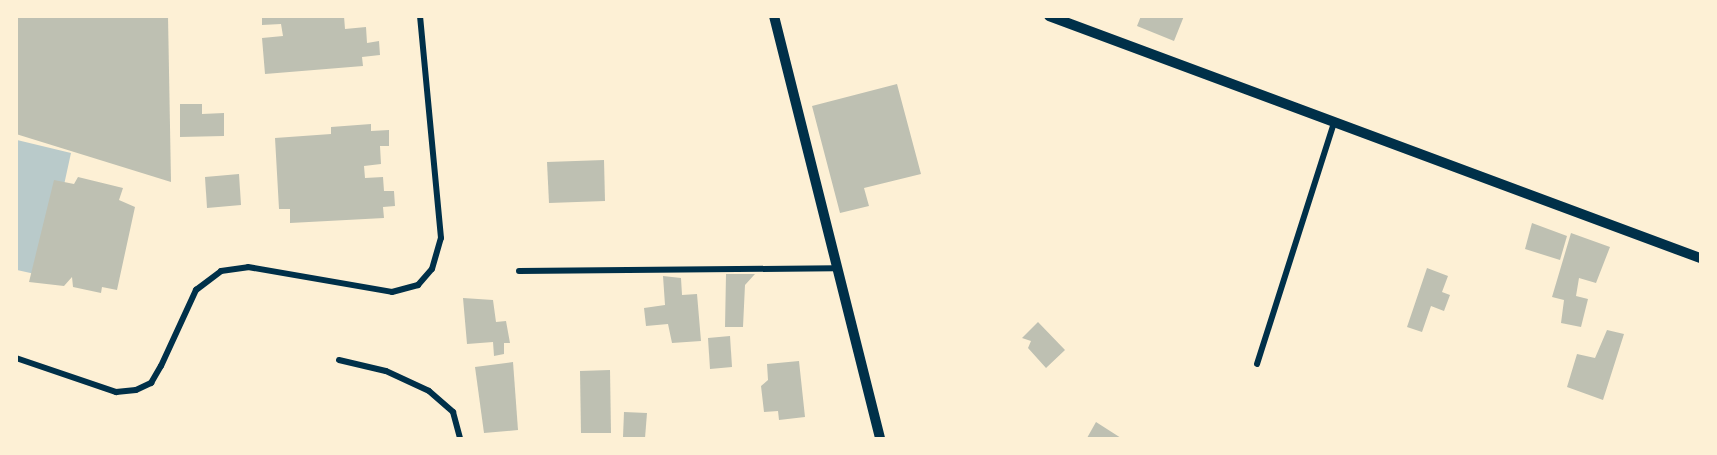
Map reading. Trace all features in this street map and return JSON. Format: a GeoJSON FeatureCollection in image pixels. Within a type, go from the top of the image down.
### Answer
{"type":"FeatureCollection","features":[{"type":"Feature","properties":{"kind":"street"},"geometry":{"type":"LineString","coordinates":[[16,358],[116,392],[136,390],[151,382],[161,366],[196,290],[221,271],[248,267],[392,292],[418,285],[432,269],[441,238],[420,16]]}},
{"type":"Feature","properties":{"kind":"street"},"geometry":{"type":"LineString","coordinates":[[774,16],[835,268],[880,438]]}},
{"type":"Feature","properties":{"kind":"street"},"geometry":{"type":"LineString","coordinates":[[1048,16],[1333,126],[1701,258]]}},
{"type":"Feature","properties":{"kind":"street"},"geometry":{"type":"LineString","coordinates":[[1257,364],[1333,126]]}},
{"type":"Feature","properties":{"kind":"street"},"geometry":{"type":"LineString","coordinates":[[519,271],[835,268]]}},
{"type":"Feature","properties":{"kind":"street"},"geometry":{"type":"LineString","coordinates":[[339,360],[386,371],[429,390],[453,412],[460,438]]}},
{"type":"Feature","properties":{"kind":"shaded area"},"geometry":{"type":"Polygon","coordinates":[[[17,140],[71,153],[44,276],[17,270],[17,140]]]}},
{"type":"Feature","properties":{"kind":"building"},"geometry":{"type":"Polygon","coordinates":[[[16,16],[168,16],[171,182],[16,134],[16,16]]]}},
{"type":"Feature","properties":{"kind":"building"},"geometry":{"type":"Polygon","coordinates":[[[262,16],[344,16],[345,29],[366,27],[367,43],[379,41],[380,55],[362,57],[363,66],[265,74],[262,38],[283,36],[281,24],[262,25],[262,16]]]}},
{"type":"Feature","properties":{"kind":"building"},"geometry":{"type":"Polygon","coordinates":[[[1141,16],[1184,16],[1174,41],[1137,26],[1141,16]]]}},
{"type":"Feature","properties":{"kind":"building"},"geometry":{"type":"Polygon","coordinates":[[[897,84],[921,174],[864,188],[869,206],[840,213],[812,106],[897,84]]]}},
{"type":"Feature","properties":{"kind":"building"},"geometry":{"type":"Polygon","coordinates":[[[180,104],[202,104],[202,114],[224,113],[224,136],[180,137],[180,104]]]}},
{"type":"Feature","properties":{"kind":"building"},"geometry":{"type":"Polygon","coordinates":[[[371,124],[371,131],[389,130],[389,146],[380,146],[381,164],[364,166],[365,178],[383,177],[384,191],[394,191],[395,206],[383,207],[384,218],[290,223],[290,209],[279,209],[275,138],[331,134],[331,127],[371,124]]]}},
{"type":"Feature","properties":{"kind":"building"},"geometry":{"type":"Polygon","coordinates":[[[604,160],[605,201],[549,203],[547,162],[604,160]]]}},
{"type":"Feature","properties":{"kind":"building"},"geometry":{"type":"Polygon","coordinates":[[[239,174],[241,205],[207,208],[205,177],[239,174]]]}},
{"type":"Feature","properties":{"kind":"building"},"geometry":{"type":"Polygon","coordinates":[[[78,177],[123,188],[119,200],[135,207],[117,290],[102,287],[101,293],[73,287],[72,277],[64,286],[29,282],[54,180],[74,184],[78,177]]]}},
{"type":"Feature","properties":{"kind":"building"},"geometry":{"type":"Polygon","coordinates":[[[1532,223],[1567,236],[1560,260],[1525,249],[1532,223]]]}},
{"type":"Feature","properties":{"kind":"building"},"geometry":{"type":"Polygon","coordinates":[[[1571,233],[1610,247],[1596,283],[1579,278],[1576,296],[1588,299],[1581,327],[1561,323],[1564,300],[1552,297],[1571,233]]]}},
{"type":"Feature","properties":{"kind":"building"},"geometry":{"type":"Polygon","coordinates":[[[1427,268],[1448,276],[1442,292],[1450,295],[1444,311],[1431,306],[1422,332],[1407,327],[1427,268]]]}},
{"type":"Feature","properties":{"kind":"building"},"geometry":{"type":"Polygon","coordinates":[[[726,274],[755,274],[745,285],[743,327],[725,327],[726,274]]]}},
{"type":"Feature","properties":{"kind":"building"},"geometry":{"type":"Polygon","coordinates":[[[663,276],[681,278],[682,295],[697,294],[701,341],[672,343],[668,324],[646,326],[644,308],[665,305],[663,276]]]}},
{"type":"Feature","properties":{"kind":"building"},"geometry":{"type":"Polygon","coordinates":[[[463,298],[493,300],[496,322],[506,321],[510,343],[504,343],[504,354],[494,356],[493,342],[467,344],[463,298]]]}},
{"type":"Feature","properties":{"kind":"building"},"geometry":{"type":"Polygon","coordinates":[[[1038,322],[1065,350],[1046,368],[1028,348],[1031,341],[1022,338],[1038,322]]]}},
{"type":"Feature","properties":{"kind":"building"},"geometry":{"type":"Polygon","coordinates":[[[1607,330],[1624,334],[1603,400],[1567,387],[1577,354],[1595,358],[1607,330]]]}},
{"type":"Feature","properties":{"kind":"building"},"geometry":{"type":"Polygon","coordinates":[[[730,336],[732,367],[710,369],[708,338],[730,336]]]}},
{"type":"Feature","properties":{"kind":"building"},"geometry":{"type":"Polygon","coordinates":[[[799,361],[805,417],[779,420],[778,411],[764,412],[761,386],[768,380],[767,364],[799,361]]]}},
{"type":"Feature","properties":{"kind":"building"},"geometry":{"type":"Polygon","coordinates":[[[513,362],[518,430],[484,433],[475,367],[513,362]]]}},
{"type":"Feature","properties":{"kind":"building"},"geometry":{"type":"Polygon","coordinates":[[[610,370],[611,433],[581,433],[580,371],[610,370]]]}},
{"type":"Feature","properties":{"kind":"building"},"geometry":{"type":"Polygon","coordinates":[[[624,412],[647,413],[645,438],[623,437],[624,412]]]}},
{"type":"Feature","properties":{"kind":"building"},"geometry":{"type":"Polygon","coordinates":[[[1096,422],[1121,438],[1087,438],[1096,422]]]}}]}
